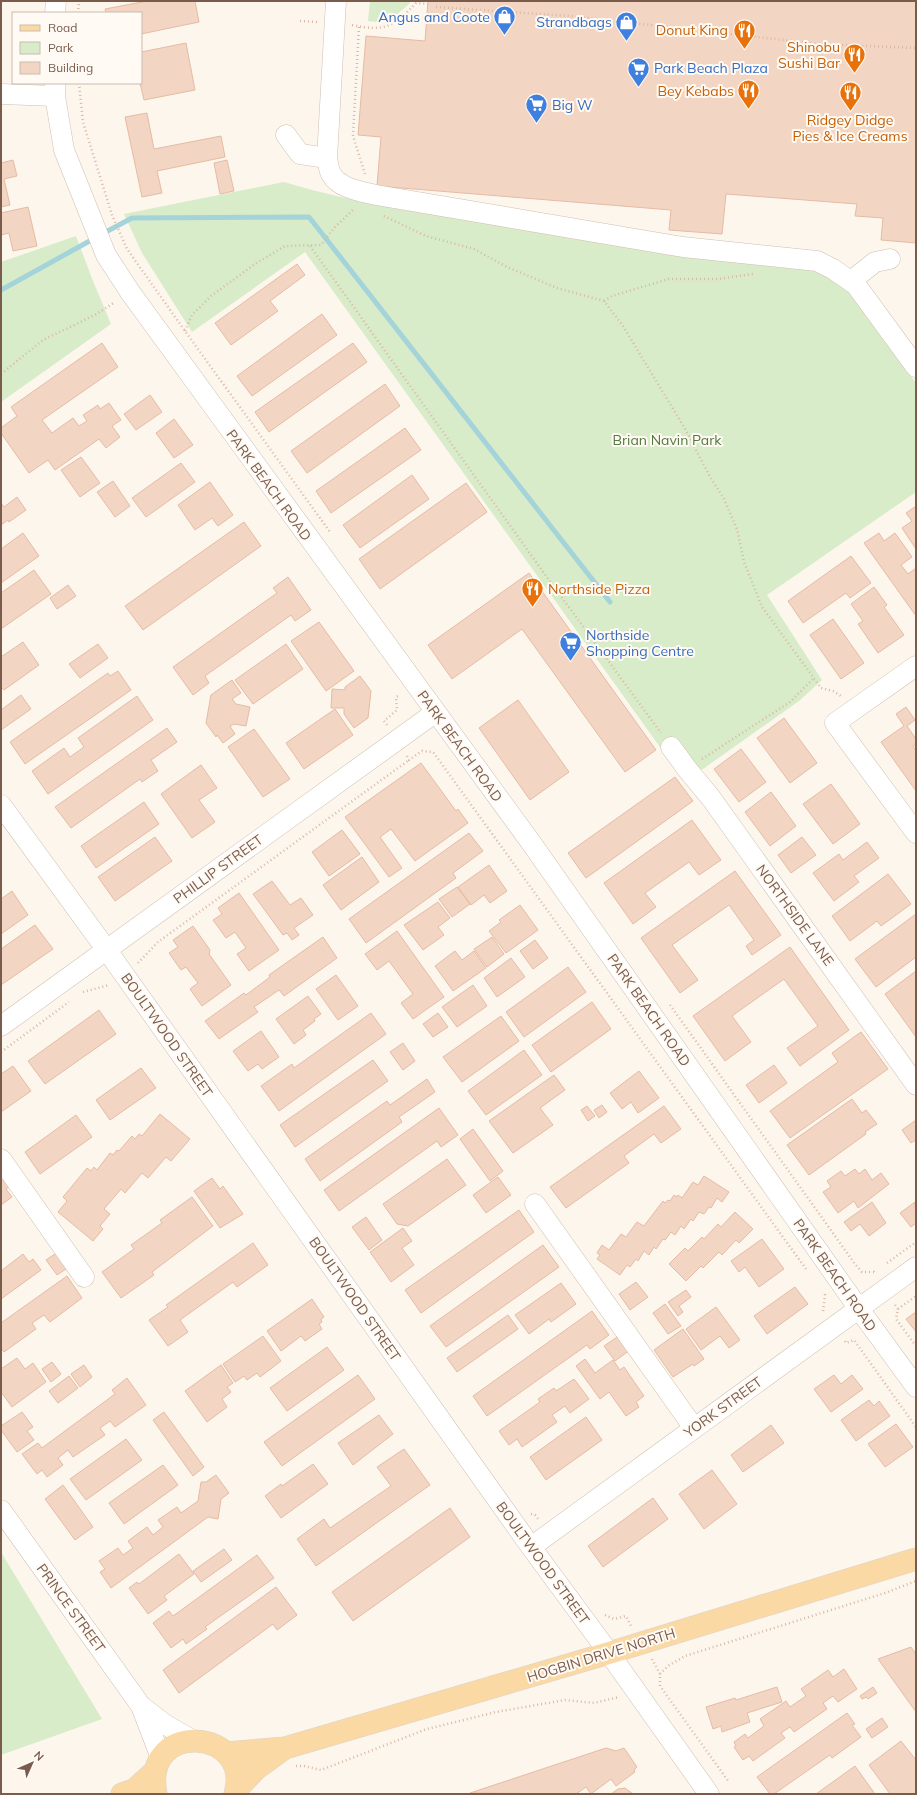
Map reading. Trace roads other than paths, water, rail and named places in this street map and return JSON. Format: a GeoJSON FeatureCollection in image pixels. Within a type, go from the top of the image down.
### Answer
{"type":"FeatureCollection","features":[{"type":"Feature","properties":{"kind":"main road","name":"HOGBIN DRIVE NORTH"},"geometry":{"type":"LineString","coordinates":[[236,1792],[256,1769],[288,1757],[609,1653],[916,1559]]}},
{"type":"Feature","properties":{"kind":"main road"},"geometry":{"type":"LineString","coordinates":[[122,1794],[134,1790],[175,1746],[192,1740],[211,1743],[226,1753],[233,1764],[237,1776],[236,1792]]}},
{"type":"Feature","properties":{"kind":"main road","name":"HOGBIN DRIVE NORTH"},"geometry":{"type":"LineString","coordinates":[[226,1753],[288,1757]]}},
{"type":"Feature","properties":{"kind":"main road"},"geometry":{"type":"LineString","coordinates":[[156,1794],[154,1783],[158,1764]]}},
{"type":"Feature","properties":{"kind":"street"},"geometry":{"type":"LineString","coordinates":[[55,12],[56,1]]}},
{"type":"Feature","properties":{"kind":"street"},"geometry":{"type":"LineString","coordinates":[[336,1],[328,158],[331,173],[340,184],[356,190],[683,247],[817,261],[833,269],[856,285],[916,367]]}},
{"type":"Feature","properties":{"kind":"street"},"geometry":{"type":"LineString","coordinates":[[1,94],[55,90]]}},
{"type":"Feature","properties":{"kind":"street","name":"PARK BEACH ROAD"},"geometry":{"type":"LineString","coordinates":[[55,90],[64,150],[106,255],[130,292],[229,430],[436,712],[859,1309],[916,1387]]}},
{"type":"Feature","properties":{"kind":"street"},"geometry":{"type":"LineString","coordinates":[[286,135],[300,154],[328,158]]}},
{"type":"Feature","properties":{"kind":"street"},"geometry":{"type":"LineString","coordinates":[[851,281],[875,262],[890,259]]}},
{"type":"Feature","properties":{"kind":"street"},"geometry":{"type":"LineString","coordinates":[[916,666],[835,723],[916,833]]}},
{"type":"Feature","properties":{"kind":"street","name":"PHILLIP STREET"},"geometry":{"type":"LineString","coordinates":[[1,1026],[436,712]]}},
{"type":"Feature","properties":{"kind":"street","name":"NORTHSIDE LANE"},"geometry":{"type":"LineString","coordinates":[[671,747],[716,804],[916,1085]]}},
{"type":"Feature","properties":{"kind":"street","name":"BOULTWOOD STREET"},"geometry":{"type":"LineString","coordinates":[[1,804],[709,1794]]}},
{"type":"Feature","properties":{"kind":"street"},"geometry":{"type":"LineString","coordinates":[[1,1159],[84,1276]]}},
{"type":"Feature","properties":{"kind":"street"},"geometry":{"type":"LineString","coordinates":[[535,1204],[694,1428]]}},
{"type":"Feature","properties":{"kind":"street","name":"YORK STREET"},"geometry":{"type":"LineString","coordinates":[[531,1547],[916,1267]]}},
{"type":"Feature","properties":{"kind":"street","name":"PRINCE STREET"},"geometry":{"type":"LineString","coordinates":[[1,1510],[141,1706],[166,1725],[192,1740]]}},
{"type":"Feature","properties":{"kind":"street","name":"PRINCE STREET"},"geometry":{"type":"LineString","coordinates":[[141,1706],[158,1764]]}},
{"type":"Feature","properties":{"kind":"waterway"},"geometry":{"type":"LineString","coordinates":[[102,234],[132,218],[309,217],[610,602]]}},
{"type":"Feature","properties":{"kind":"waterway"},"geometry":{"type":"LineString","coordinates":[[1,290],[95,238]]}},
{"type":"Feature","properties":{"kind":"place","name":"Angus and Coote"},"geometry":{"type":"Point","coordinates":[505,36]}},
{"type":"Feature","properties":{"kind":"place","name":"Strandbags"},"geometry":{"type":"Point","coordinates":[627,42]}},
{"type":"Feature","properties":{"kind":"place","name":"Donut King"},"geometry":{"type":"Point","coordinates":[744,50]}},
{"type":"Feature","properties":{"kind":"place","name":"Shinobu Sushi Bar"},"geometry":{"type":"Point","coordinates":[855,74]}},
{"type":"Feature","properties":{"kind":"place","name":"Park Beach Plaza"},"geometry":{"type":"Point","coordinates":[639,88]}},
{"type":"Feature","properties":{"kind":"place","name":"Bey Kebabs"},"geometry":{"type":"Point","coordinates":[749,110]}},
{"type":"Feature","properties":{"kind":"place","name":"Ridgey Didge Pies & Ice Creams"},"geometry":{"type":"Point","coordinates":[850,112]}},
{"type":"Feature","properties":{"kind":"place","name":"Big W"},"geometry":{"type":"Point","coordinates":[536,124]}},
{"type":"Feature","properties":{"kind":"place","name":"Northside Pizza"},"geometry":{"type":"Point","coordinates":[533,608]}},
{"type":"Feature","properties":{"kind":"place","name":"Northside Shopping Centre"},"geometry":{"type":"Point","coordinates":[570,662]}},
{"type":"Feature","properties":{"kind":"park label","name":"Brian Navin Park"},"geometry":{"type":"Point","coordinates":[667,440]}}]}
